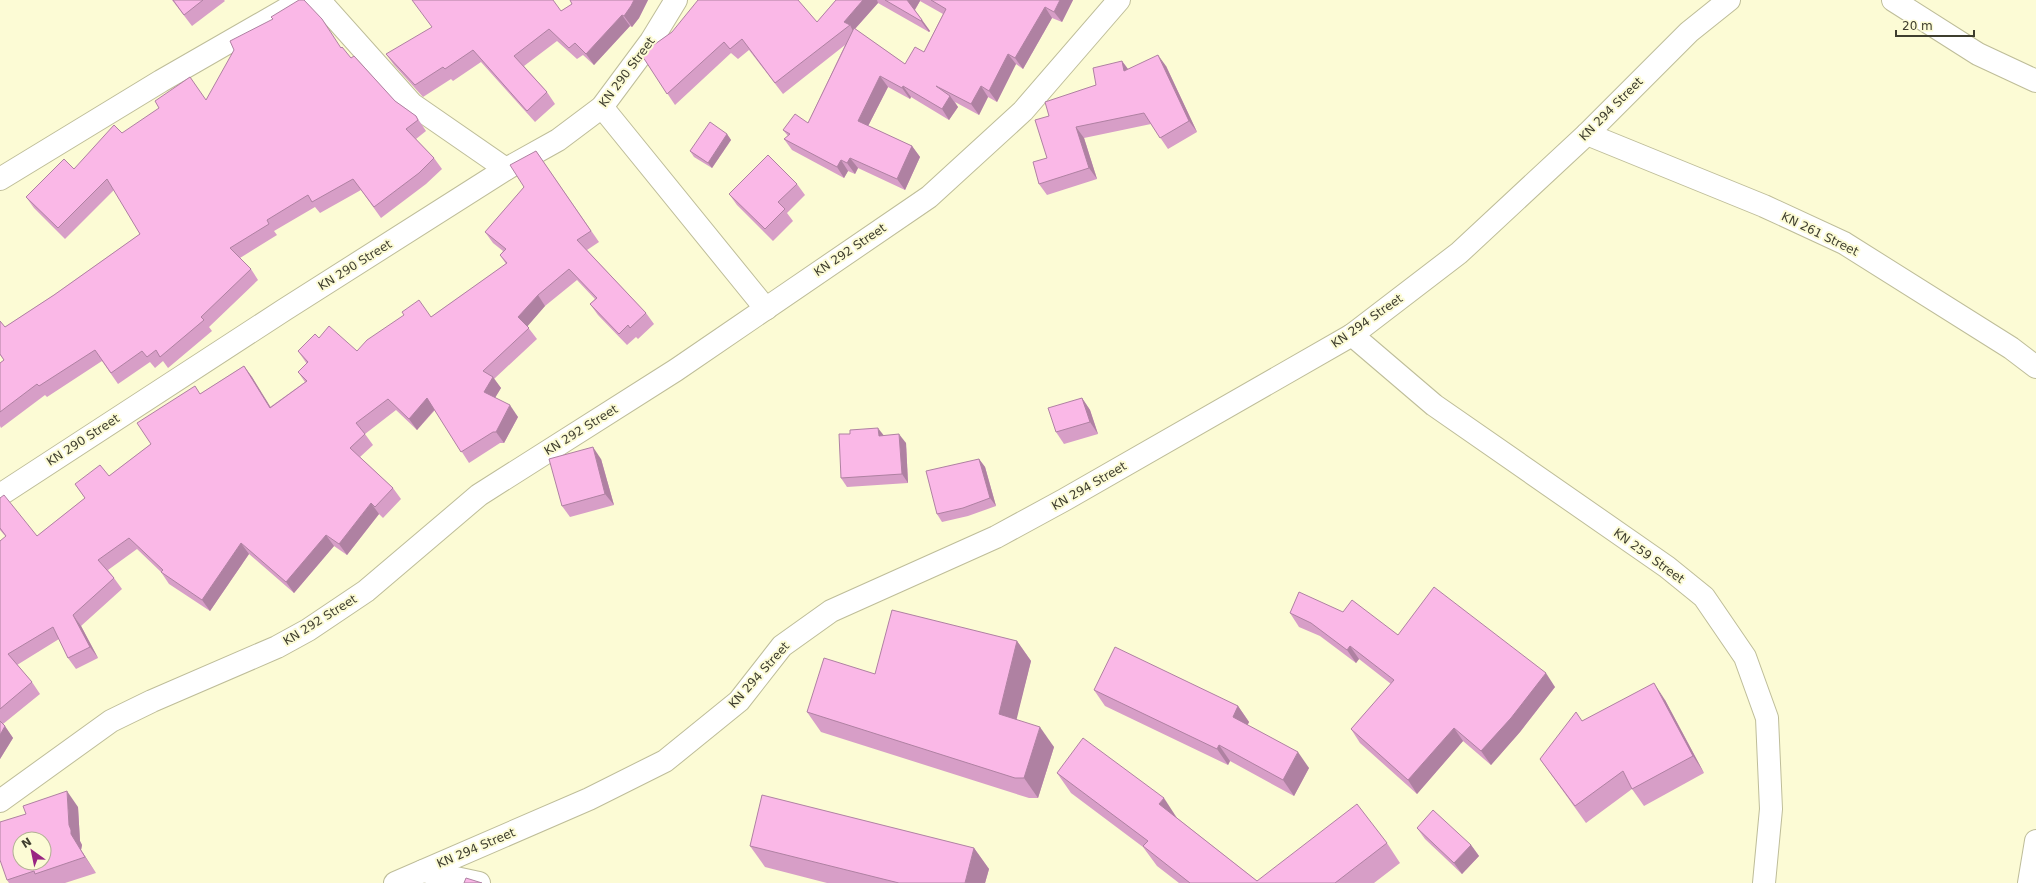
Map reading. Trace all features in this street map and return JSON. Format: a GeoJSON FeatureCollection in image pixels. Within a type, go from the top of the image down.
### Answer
{"type":"FeatureCollection","features":[{"type":"Feature","properties":{"kind":"street"},"geometry":{"type":"LineString","coordinates":[[0,179],[161,82],[302,0]]}},
{"type":"Feature","properties":{"kind":"street"},"geometry":{"type":"LineString","coordinates":[[319,0],[412,104],[506,169]]}},
{"type":"Feature","properties":{"kind":"street","name":"KN 290 Street"},"geometry":{"type":"LineString","coordinates":[[0,495],[284,310],[506,169],[558,140],[602,107],[651,41],[676,0]]}},
{"type":"Feature","properties":{"kind":"street","name":"KN 292 Street"},"geometry":{"type":"LineString","coordinates":[[0,801],[111,722],[152,701],[277,647],[308,630],[366,591],[479,495],[676,370],[766,310],[815,274],[929,197],[1023,111],[1119,0]]}},
{"type":"Feature","properties":{"kind":"street","name":"KN 294 Street"},"geometry":{"type":"LineString","coordinates":[[395,883],[589,799],[665,761],[739,702],[782,646],[831,611],[996,537],[1064,500],[1352,335],[1459,254],[1587,134],[1689,32],[1729,0]]}},
{"type":"Feature","properties":{"kind":"street"},"geometry":{"type":"LineString","coordinates":[[1892,0],[1978,54],[2036,81]]}},
{"type":"Feature","properties":{"kind":"street"},"geometry":{"type":"LineString","coordinates":[[602,107],[766,310]]}},
{"type":"Feature","properties":{"kind":"street","name":"KN 261 Street"},"geometry":{"type":"LineString","coordinates":[[1587,134],[1764,206],[1844,243],[2011,348],[2036,367]]}},
{"type":"Feature","properties":{"kind":"street","name":"KN 259 Street"},"geometry":{"type":"LineString","coordinates":[[1352,335],[1434,405],[1667,567],[1704,597],[1745,657],[1767,718],[1771,809],[1764,883]]}},
{"type":"Feature","properties":{"kind":"street"},"geometry":{"type":"LineString","coordinates":[[2029,883],[2036,841]]}},
{"type":"Feature","properties":{"kind":"street"},"geometry":{"type":"LineString","coordinates":[[423,871],[479,883]]}},
{"type":"Feature","properties":{"kind":"building"},"geometry":{"type":"Polygon","coordinates":[[[173,0],[203,0],[184,15],[173,0]]]}},
{"type":"Feature","properties":{"kind":"building"},"geometry":{"type":"Polygon","coordinates":[[[299,0],[304,0],[322,19],[341,48],[342,47],[351,58],[354,56],[395,101],[416,116],[418,120],[406,129],[434,158],[419,173],[374,207],[353,179],[312,202],[308,195],[267,220],[269,224],[230,248],[251,269],[201,317],[204,320],[160,357],[156,350],[147,357],[142,351],[111,373],[95,350],[39,386],[37,384],[0,412],[0,363],[4,360],[0,354],[0,321],[5,327],[54,295],[140,234],[107,179],[58,228],[26,197],[64,159],[74,169],[114,125],[122,133],[159,108],[155,101],[190,77],[206,100],[234,50],[230,41],[273,19],[271,17],[299,0]]]}},
{"type":"Feature","properties":{"kind":"building"},"geometry":{"type":"Polygon","coordinates":[[[412,0],[553,0],[561,11],[572,4],[570,0],[634,0],[624,16],[622,15],[586,54],[575,43],[569,48],[549,29],[514,56],[547,92],[527,111],[473,50],[445,69],[443,67],[415,85],[386,54],[432,27],[412,0]]]}},
{"type":"Feature","properties":{"kind":"building"},"geometry":{"type":"Polygon","coordinates":[[[698,0],[798,0],[817,22],[836,0],[863,0],[844,22],[850,25],[775,83],[742,39],[730,49],[724,42],[667,94],[641,54],[672,32],[698,0]]]}},
{"type":"Feature","properties":{"kind":"building"},"geometry":{"type":"Polygon","coordinates":[[[885,0],[907,0],[922,20],[921,21],[885,0]]]}},
{"type":"Feature","properties":{"kind":"building"},"geometry":{"type":"Polygon","coordinates":[[[931,0],[1060,0],[1054,12],[1045,7],[1015,58],[1008,54],[989,91],[981,86],[971,104],[936,86],[950,96],[942,109],[903,86],[902,88],[880,76],[858,121],[912,146],[897,179],[850,158],[847,163],[841,160],[837,167],[784,139],[790,134],[783,130],[795,114],[808,123],[854,28],[905,64],[915,47],[924,52],[946,9],[931,0]]]}},
{"type":"Feature","properties":{"kind":"building"},"geometry":{"type":"Polygon","coordinates":[[[1158,55],[1189,121],[1160,138],[1144,113],[1076,127],[1089,168],[1039,184],[1033,162],[1047,158],[1035,120],[1049,116],[1045,102],[1096,85],[1093,68],[1122,61],[1124,71],[1158,55]]]}},
{"type":"Feature","properties":{"kind":"building"},"geometry":{"type":"Polygon","coordinates":[[[710,122],[727,134],[708,163],[690,151],[710,122]]]}},
{"type":"Feature","properties":{"kind":"building"},"geometry":{"type":"Polygon","coordinates":[[[536,151],[591,231],[577,240],[646,313],[630,328],[628,325],[619,334],[590,304],[597,298],[569,269],[538,295],[518,317],[529,328],[483,371],[493,377],[484,392],[510,405],[496,432],[493,432],[461,452],[427,398],[409,419],[388,399],[356,423],[365,434],[350,448],[393,488],[375,507],[371,503],[339,544],[326,535],[286,582],[241,543],[202,600],[161,572],[163,570],[129,538],[98,560],[114,578],[73,615],[90,647],[68,658],[53,627],[8,654],[32,682],[0,709],[0,541],[6,536],[0,528],[0,498],[4,495],[37,536],[85,498],[75,484],[100,465],[109,476],[151,444],[137,423],[195,386],[200,394],[244,366],[270,408],[307,381],[298,372],[308,362],[298,351],[315,334],[319,338],[329,326],[357,351],[367,340],[404,315],[402,312],[419,300],[431,317],[507,263],[500,255],[506,249],[485,232],[524,187],[510,165],[536,151]]]}},
{"type":"Feature","properties":{"kind":"building"},"geometry":{"type":"Polygon","coordinates":[[[768,155],[797,184],[778,202],[785,209],[765,229],[729,194],[768,155]]]}},
{"type":"Feature","properties":{"kind":"building"},"geometry":{"type":"Polygon","coordinates":[[[1082,398],[1090,422],[1056,432],[1048,408],[1082,398]]]}},
{"type":"Feature","properties":{"kind":"building"},"geometry":{"type":"Polygon","coordinates":[[[878,428],[879,436],[899,434],[902,474],[841,478],[839,434],[850,434],[850,430],[878,428]]]}},
{"type":"Feature","properties":{"kind":"building"},"geometry":{"type":"Polygon","coordinates":[[[593,447],[605,494],[562,506],[549,459],[593,447]]]}},
{"type":"Feature","properties":{"kind":"building"},"geometry":{"type":"Polygon","coordinates":[[[979,459],[990,498],[963,508],[937,514],[926,471],[979,459]]]}},
{"type":"Feature","properties":{"kind":"building"},"geometry":{"type":"Polygon","coordinates":[[[1434,587],[1546,673],[1511,718],[1481,751],[1454,728],[1408,780],[1351,729],[1394,680],[1350,646],[1347,650],[1311,623],[1290,613],[1299,592],[1343,612],[1352,600],[1398,635],[1434,587]]]}},
{"type":"Feature","properties":{"kind":"building"},"geometry":{"type":"Polygon","coordinates":[[[892,610],[1017,641],[999,714],[1040,727],[1024,778],[1015,778],[807,712],[824,658],[875,674],[892,610]]]}},
{"type":"Feature","properties":{"kind":"building"},"geometry":{"type":"Polygon","coordinates":[[[1115,647],[1238,706],[1233,717],[1298,752],[1283,780],[1219,745],[1217,749],[1094,690],[1115,647]]]}},
{"type":"Feature","properties":{"kind":"building"},"geometry":{"type":"Polygon","coordinates":[[[1654,683],[1693,756],[1632,789],[1623,771],[1575,806],[1540,759],[1576,712],[1582,721],[1654,683]]]}},
{"type":"Feature","properties":{"kind":"building"},"geometry":{"type":"Polygon","coordinates":[[[0,721],[5,726],[0,735],[0,721]]]}},
{"type":"Feature","properties":{"kind":"building"},"geometry":{"type":"Polygon","coordinates":[[[1083,738],[1164,798],[1159,804],[1257,881],[1357,804],[1387,843],[1335,883],[1190,883],[1143,846],[1148,841],[1057,773],[1083,738]]]}},
{"type":"Feature","properties":{"kind":"building"},"geometry":{"type":"Polygon","coordinates":[[[67,791],[71,834],[85,857],[52,868],[52,831],[12,831],[12,871],[34,871],[7,880],[0,860],[0,822],[26,814],[23,806],[67,791]]]}},
{"type":"Feature","properties":{"kind":"building"},"geometry":{"type":"Polygon","coordinates":[[[762,795],[974,848],[965,883],[899,883],[750,846],[762,795]]]}},
{"type":"Feature","properties":{"kind":"building"},"geometry":{"type":"Polygon","coordinates":[[[1433,810],[1471,845],[1454,863],[1417,828],[1433,810]]]}},
{"type":"Feature","properties":{"kind":"building"},"geometry":{"type":"Polygon","coordinates":[[[34,871],[44,871],[35,874],[34,871]]]}},
{"type":"Feature","properties":{"kind":"building"},"geometry":{"type":"Polygon","coordinates":[[[466,878],[482,883],[464,883],[466,878]]]}}]}
